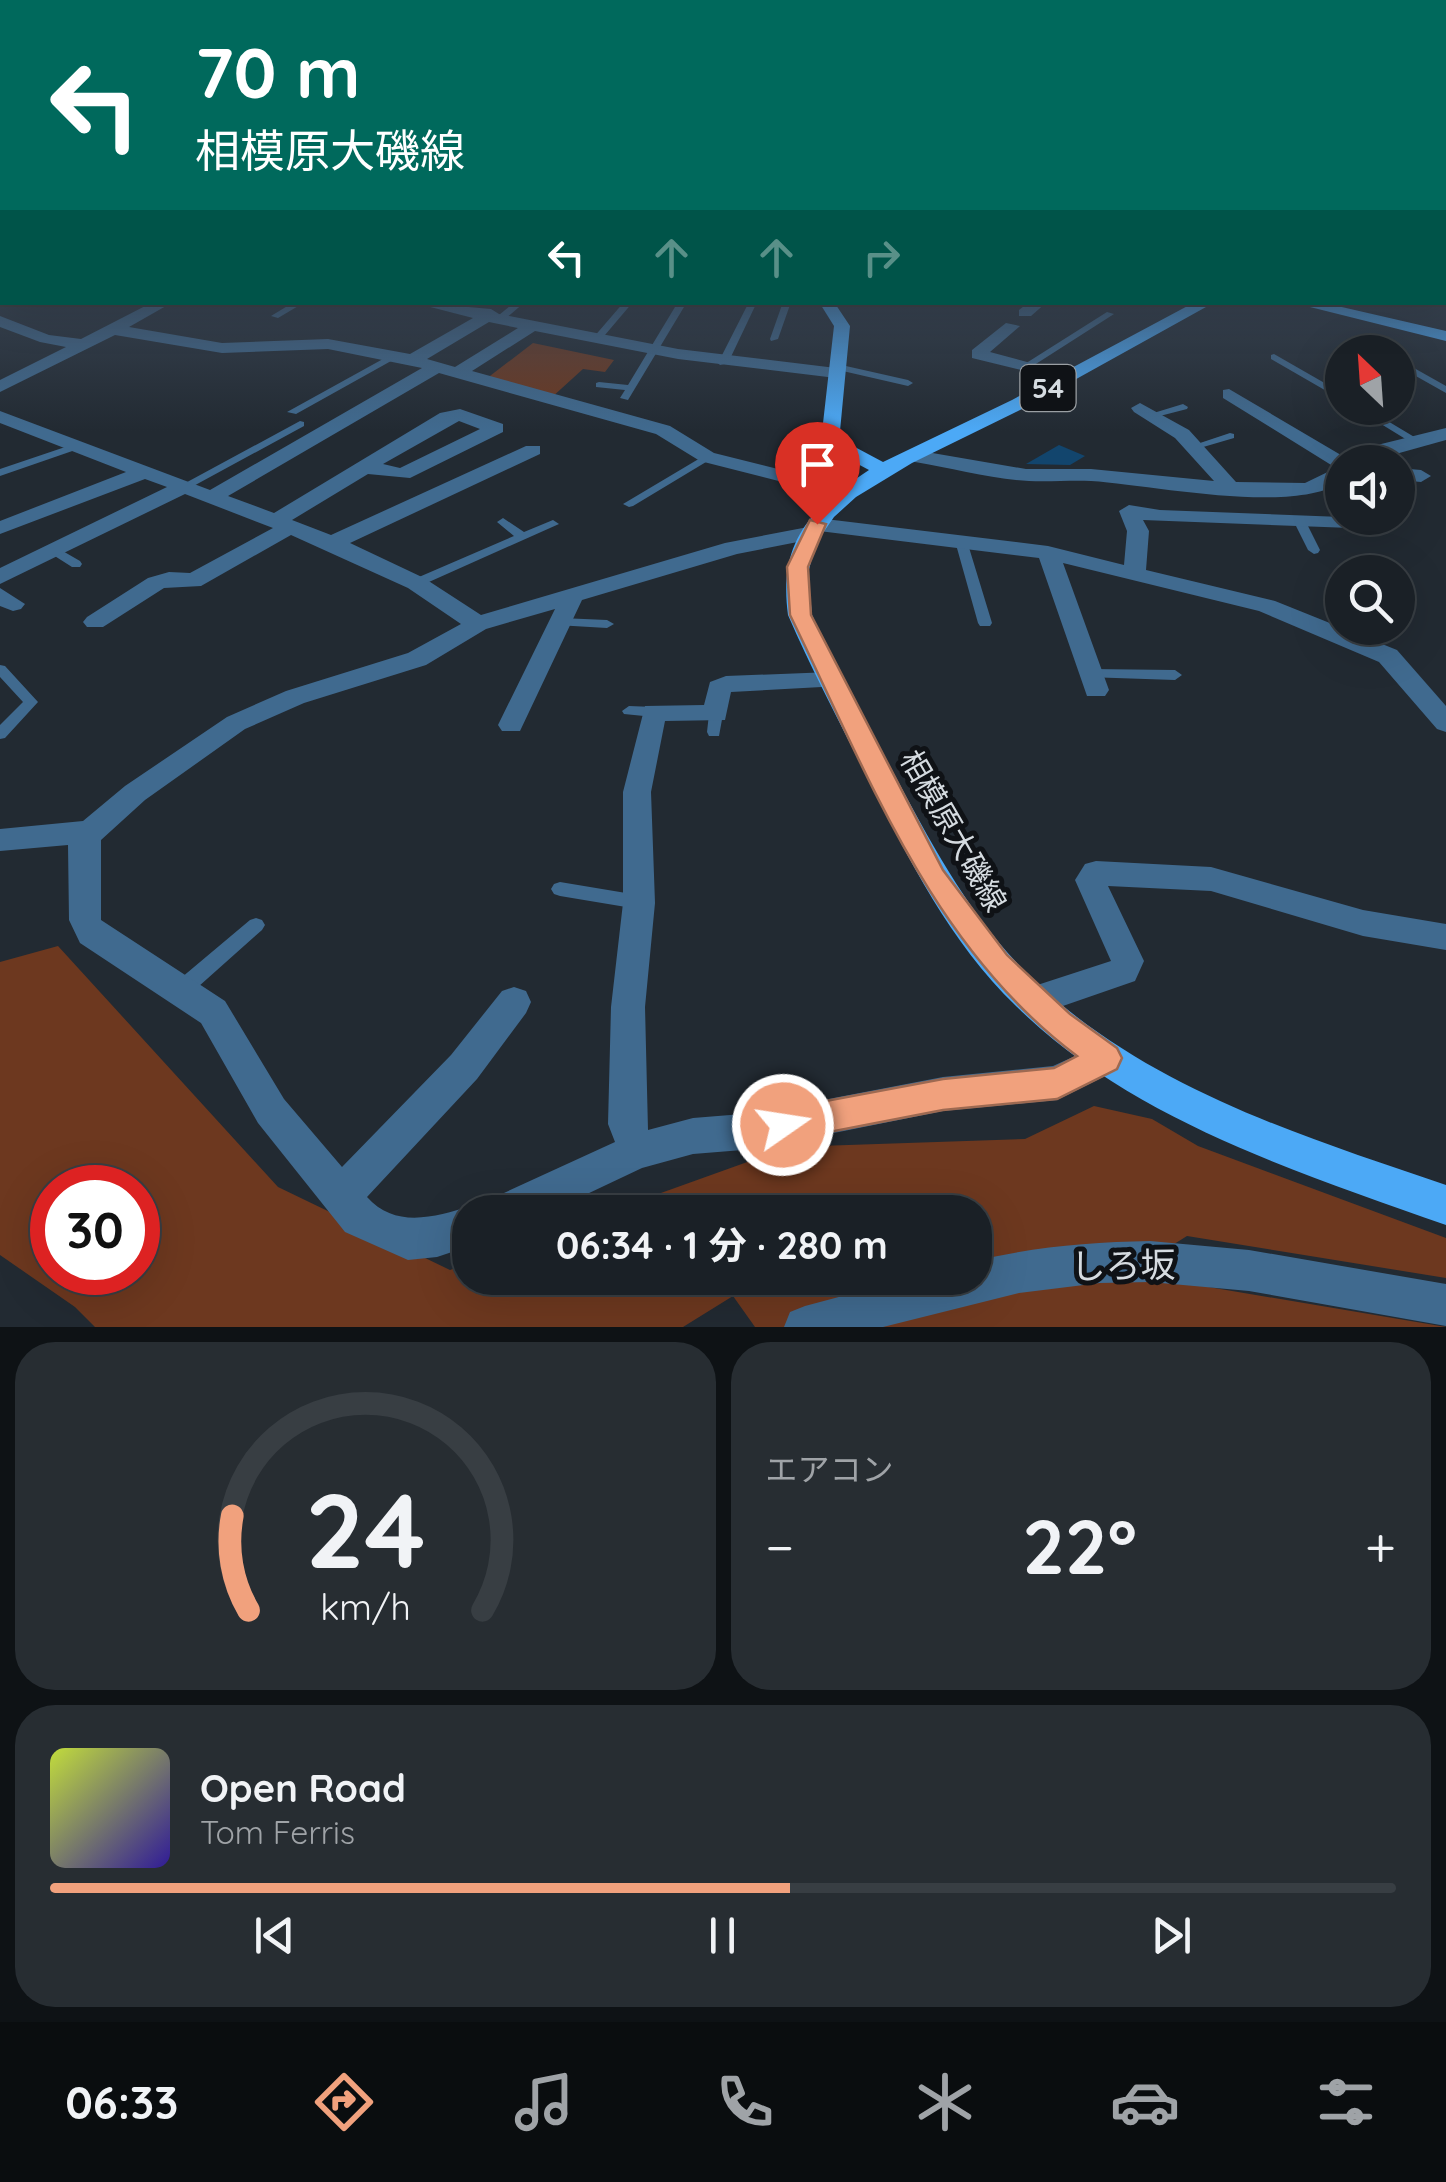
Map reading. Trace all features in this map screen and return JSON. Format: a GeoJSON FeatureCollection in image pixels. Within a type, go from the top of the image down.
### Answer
{"type":"FeatureCollection","features":[{"type":"Feature","properties":{"kind":"main road"},"geometry":{"type":"LineString","coordinates":[[829,307],[842,326],[829,424],[846,450],[887,472]]}},
{"type":"Feature","properties":{"kind":"main road","name":"54"},"geometry":{"type":"LineString","coordinates":[[887,472],[1199,307]]}},
{"type":"Feature","properties":{"kind":"main road"},"geometry":{"type":"LineString","coordinates":[[1319,307],[1446,336]]}},
{"type":"Feature","properties":{"kind":"main road"},"geometry":{"type":"LineString","coordinates":[[813,529],[849,494],[887,472]]}},
{"type":"Feature","properties":{"kind":"main road","name":"相模原大磯線"},"geometry":{"type":"LineString","coordinates":[[813,529],[798,567],[797,596],[809,637],[933,878],[981,946],[1034,1001],[1106,1058],[1228,1126],[1446,1205]]}},
{"type":"Feature","properties":{"kind":"street"},"geometry":{"type":"LineString","coordinates":[[0,387],[157,307]]}},
{"type":"Feature","properties":{"kind":"street"},"geometry":{"type":"LineString","coordinates":[[446,307],[652,352],[723,362],[836,370]]}},
{"type":"Feature","properties":{"kind":"street"},"geometry":{"type":"LineString","coordinates":[[1034,307],[978,354],[1065,378]]}},
{"type":"Feature","properties":{"kind":"street"},"geometry":{"type":"LineString","coordinates":[[404,358],[497,316]]}},
{"type":"Feature","properties":{"kind":"street"},"geometry":{"type":"LineString","coordinates":[[0,321],[46,339],[87,346]]}},
{"type":"Feature","properties":{"kind":"street"},"geometry":{"type":"LineString","coordinates":[[457,373],[534,325]]}},
{"type":"Feature","properties":{"kind":"street"},"geometry":{"type":"LineString","coordinates":[[116,330],[222,348],[328,344],[404,358],[663,430],[707,457],[806,482],[846,450]]}},
{"type":"Feature","properties":{"kind":"street"},"geometry":{"type":"LineString","coordinates":[[212,497],[436,367]]}},
{"type":"Feature","properties":{"kind":"street"},"geometry":{"type":"LineString","coordinates":[[1229,394],[1325,453]]}},
{"type":"Feature","properties":{"kind":"street"},"geometry":{"type":"LineString","coordinates":[[1146,411],[1182,434],[1232,488]]}},
{"type":"Feature","properties":{"kind":"street"},"geometry":{"type":"LineString","coordinates":[[95,622],[173,576],[201,584],[364,467],[452,416],[496,428],[403,474],[364,467]]}},
{"type":"Feature","properties":{"kind":"street"},"geometry":{"type":"LineString","coordinates":[[0,417],[332,543],[416,583],[478,624]]}},
{"type":"Feature","properties":{"kind":"street"},"geometry":{"type":"LineString","coordinates":[[1400,445],[1446,434]]}},
{"type":"Feature","properties":{"kind":"street"},"geometry":{"type":"LineString","coordinates":[[332,543],[533,450]]}},
{"type":"Feature","properties":{"kind":"street"},"geometry":{"type":"LineString","coordinates":[[916,456],[1026,474],[1091,475],[1232,488],[1305,488],[1325,484]]}},
{"type":"Feature","properties":{"kind":"street"},"geometry":{"type":"LineString","coordinates":[[0,528],[38,508],[144,472]]}},
{"type":"Feature","properties":{"kind":"street"},"geometry":{"type":"LineString","coordinates":[[1415,475],[1422,476]]}},
{"type":"Feature","properties":{"kind":"street"},"geometry":{"type":"LineString","coordinates":[[3,586],[62,542],[184,487]]}},
{"type":"Feature","properties":{"kind":"street"},"geometry":{"type":"LineString","coordinates":[[1134,574],[1138,531],[1129,510],[1160,516],[1325,523]]}},
{"type":"Feature","properties":{"kind":"street"},"geometry":{"type":"LineString","coordinates":[[452,1232],[408,1240],[358,1218],[271,1111],[213,1012],[182,989],[107,946],[87,928],[82,856],[90,832],[172,764],[236,723],[295,697],[416,659],[478,624],[574,593],[813,529],[961,540],[1048,553],[1267,606],[1373,649],[1397,663],[1446,723]]}},
{"type":"Feature","properties":{"kind":"street"},"geometry":{"type":"LineString","coordinates":[[1048,553],[1094,682]]}},
{"type":"Feature","properties":{"kind":"street"},"geometry":{"type":"LineString","coordinates":[[511,725],[574,593]]}},
{"type":"Feature","properties":{"kind":"street"},"geometry":{"type":"LineString","coordinates":[[636,1151],[627,1124],[628,1007],[638,902],[641,711],[715,723],[719,688],[726,684],[831,680]]}},
{"type":"Feature","properties":{"kind":"street"},"geometry":{"type":"LineString","coordinates":[[0,840],[90,832]]}},
{"type":"Feature","properties":{"kind":"street"},"geometry":{"type":"LineString","coordinates":[[1034,1001],[1123,971],[1128,961],[1090,880],[1096,873],[1211,879],[1363,923],[1446,938]]}},
{"type":"Feature","properties":{"kind":"street"},"geometry":{"type":"LineString","coordinates":[[340,1198],[464,1067],[514,1002]]}},
{"type":"Feature","properties":{"kind":"street"},"geometry":{"type":"LineString","coordinates":[[543,1195],[636,1151],[693,1136],[755,1132],[943,1094],[1057,1083],[1106,1058]]}},
{"type":"Feature","properties":{"kind":"street","name":"しろ坂"},"geometry":{"type":"LineString","coordinates":[[805,1327],[956,1284],[1094,1263],[1201,1265],[1312,1280],[1446,1305]]}},
{"type":"Feature","properties":{"kind":"lane"},"geometry":{"type":"LineString","coordinates":[[275,316],[292,307]]}},
{"type":"Feature","properties":{"kind":"lane"},"geometry":{"type":"LineString","coordinates":[[497,316],[513,307]]}},
{"type":"Feature","properties":{"kind":"lane"},"geometry":{"type":"LineString","coordinates":[[596,340],[625,307]]}},
{"type":"Feature","properties":{"kind":"lane"},"geometry":{"type":"LineString","coordinates":[[599,385],[628,393],[681,307]]}},
{"type":"Feature","properties":{"kind":"lane"},"geometry":{"type":"LineString","coordinates":[[723,362],[751,307]]}},
{"type":"Feature","properties":{"kind":"lane"},"geometry":{"type":"LineString","coordinates":[[774,339],[785,307]]}},
{"type":"Feature","properties":{"kind":"lane"},"geometry":{"type":"LineString","coordinates":[[1026,367],[1079,330],[1110,314]]}},
{"type":"Feature","properties":{"kind":"lane"},"geometry":{"type":"LineString","coordinates":[[766,317],[782,318]]}},
{"type":"Feature","properties":{"kind":"lane"},"geometry":{"type":"LineString","coordinates":[[660,319],[674,320]]}},
{"type":"Feature","properties":{"kind":"lane"},"geometry":{"type":"LineString","coordinates":[[1066,326],[1079,330]]}},
{"type":"Feature","properties":{"kind":"lane"},"geometry":{"type":"LineString","coordinates":[[727,329],[740,330]]}},
{"type":"Feature","properties":{"kind":"lane"},"geometry":{"type":"LineString","coordinates":[[1274,357],[1325,387]]}},
{"type":"Feature","properties":{"kind":"lane"},"geometry":{"type":"LineString","coordinates":[[292,412],[404,358]]}},
{"type":"Feature","properties":{"kind":"lane"},"geometry":{"type":"LineString","coordinates":[[836,370],[908,383]]}},
{"type":"Feature","properties":{"kind":"lane"},"geometry":{"type":"LineString","coordinates":[[1415,372],[1446,390]]}},
{"type":"Feature","properties":{"kind":"lane"},"geometry":{"type":"LineString","coordinates":[[1146,411],[1183,407]]}},
{"type":"Feature","properties":{"kind":"lane"},"geometry":{"type":"LineString","coordinates":[[184,487],[300,424]]}},
{"type":"Feature","properties":{"kind":"lane"},"geometry":{"type":"LineString","coordinates":[[1389,425],[1416,441]]}},
{"type":"Feature","properties":{"kind":"lane"},"geometry":{"type":"LineString","coordinates":[[1194,447],[1230,436]]}},
{"type":"Feature","properties":{"kind":"lane"},"geometry":{"type":"LineString","coordinates":[[0,473],[77,446]]}},
{"type":"Feature","properties":{"kind":"lane"},"geometry":{"type":"LineString","coordinates":[[629,504],[707,457]]}},
{"type":"Feature","properties":{"kind":"lane"},"geometry":{"type":"LineString","coordinates":[[652,478],[666,483]]}},
{"type":"Feature","properties":{"kind":"lane"},"geometry":{"type":"LineString","coordinates":[[503,522],[522,538]]}},
{"type":"Feature","properties":{"kind":"lane"},"geometry":{"type":"LineString","coordinates":[[1300,522],[1314,550]]}},
{"type":"Feature","properties":{"kind":"lane"},"geometry":{"type":"LineString","coordinates":[[416,583],[554,524]]}},
{"type":"Feature","properties":{"kind":"lane"},"geometry":{"type":"LineString","coordinates":[[961,540],[985,623]]}},
{"type":"Feature","properties":{"kind":"lane"},"geometry":{"type":"LineString","coordinates":[[62,542],[76,564]]}},
{"type":"Feature","properties":{"kind":"lane"},"geometry":{"type":"LineString","coordinates":[[561,622],[607,624]]}},
{"type":"Feature","properties":{"kind":"lane"},"geometry":{"type":"LineString","coordinates":[[0,669],[31,702],[0,734]]}},
{"type":"Feature","properties":{"kind":"lane"},"geometry":{"type":"LineString","coordinates":[[1094,682],[1175,675]]}},
{"type":"Feature","properties":{"kind":"lane"},"geometry":{"type":"LineString","coordinates":[[560,889],[638,902]]}},
{"type":"Feature","properties":{"kind":"lane"},"geometry":{"type":"LineString","coordinates":[[182,989],[256,925]]}},
{"type":"Feature","properties":{"kind":"shaded area"},"geometry":{"type":"Polygon","coordinates":[[[533,343],[614,360],[605,372],[583,369],[551,398],[486,379],[533,343]]]}},
{"type":"Feature","properties":{"kind":"shaded area"},"geometry":{"type":"Polygon","coordinates":[[[58,946],[278,1187],[452,1269],[452,1295],[992,1295],[992,1195],[655,1195],[789,1147],[1025,1139],[1094,1106],[1152,1119],[1198,1146],[1446,1238],[1446,1278],[1187,1236],[1171,1246],[1173,1281],[1446,1327],[755,1327],[733,1296],[683,1327],[95,1327],[58,1295],[160,1295],[160,1165],[30,1165],[30,1276],[0,1255],[0,962],[58,946]]]}},
{"type":"Feature","properties":{"kind":"building"},"geometry":{"type":"Polygon","coordinates":[[[1059,445],[1085,456],[1070,465],[1026,464],[1059,445]]]}},
{"type":"Feature","properties":{"kind":"route"},"geometry":{"type":"LineString","coordinates":[[783,1125],[943,1094],[1057,1083],[1106,1058],[1059,1024],[996,964],[933,878],[800,615],[798,567],[817,524]]}}]}
